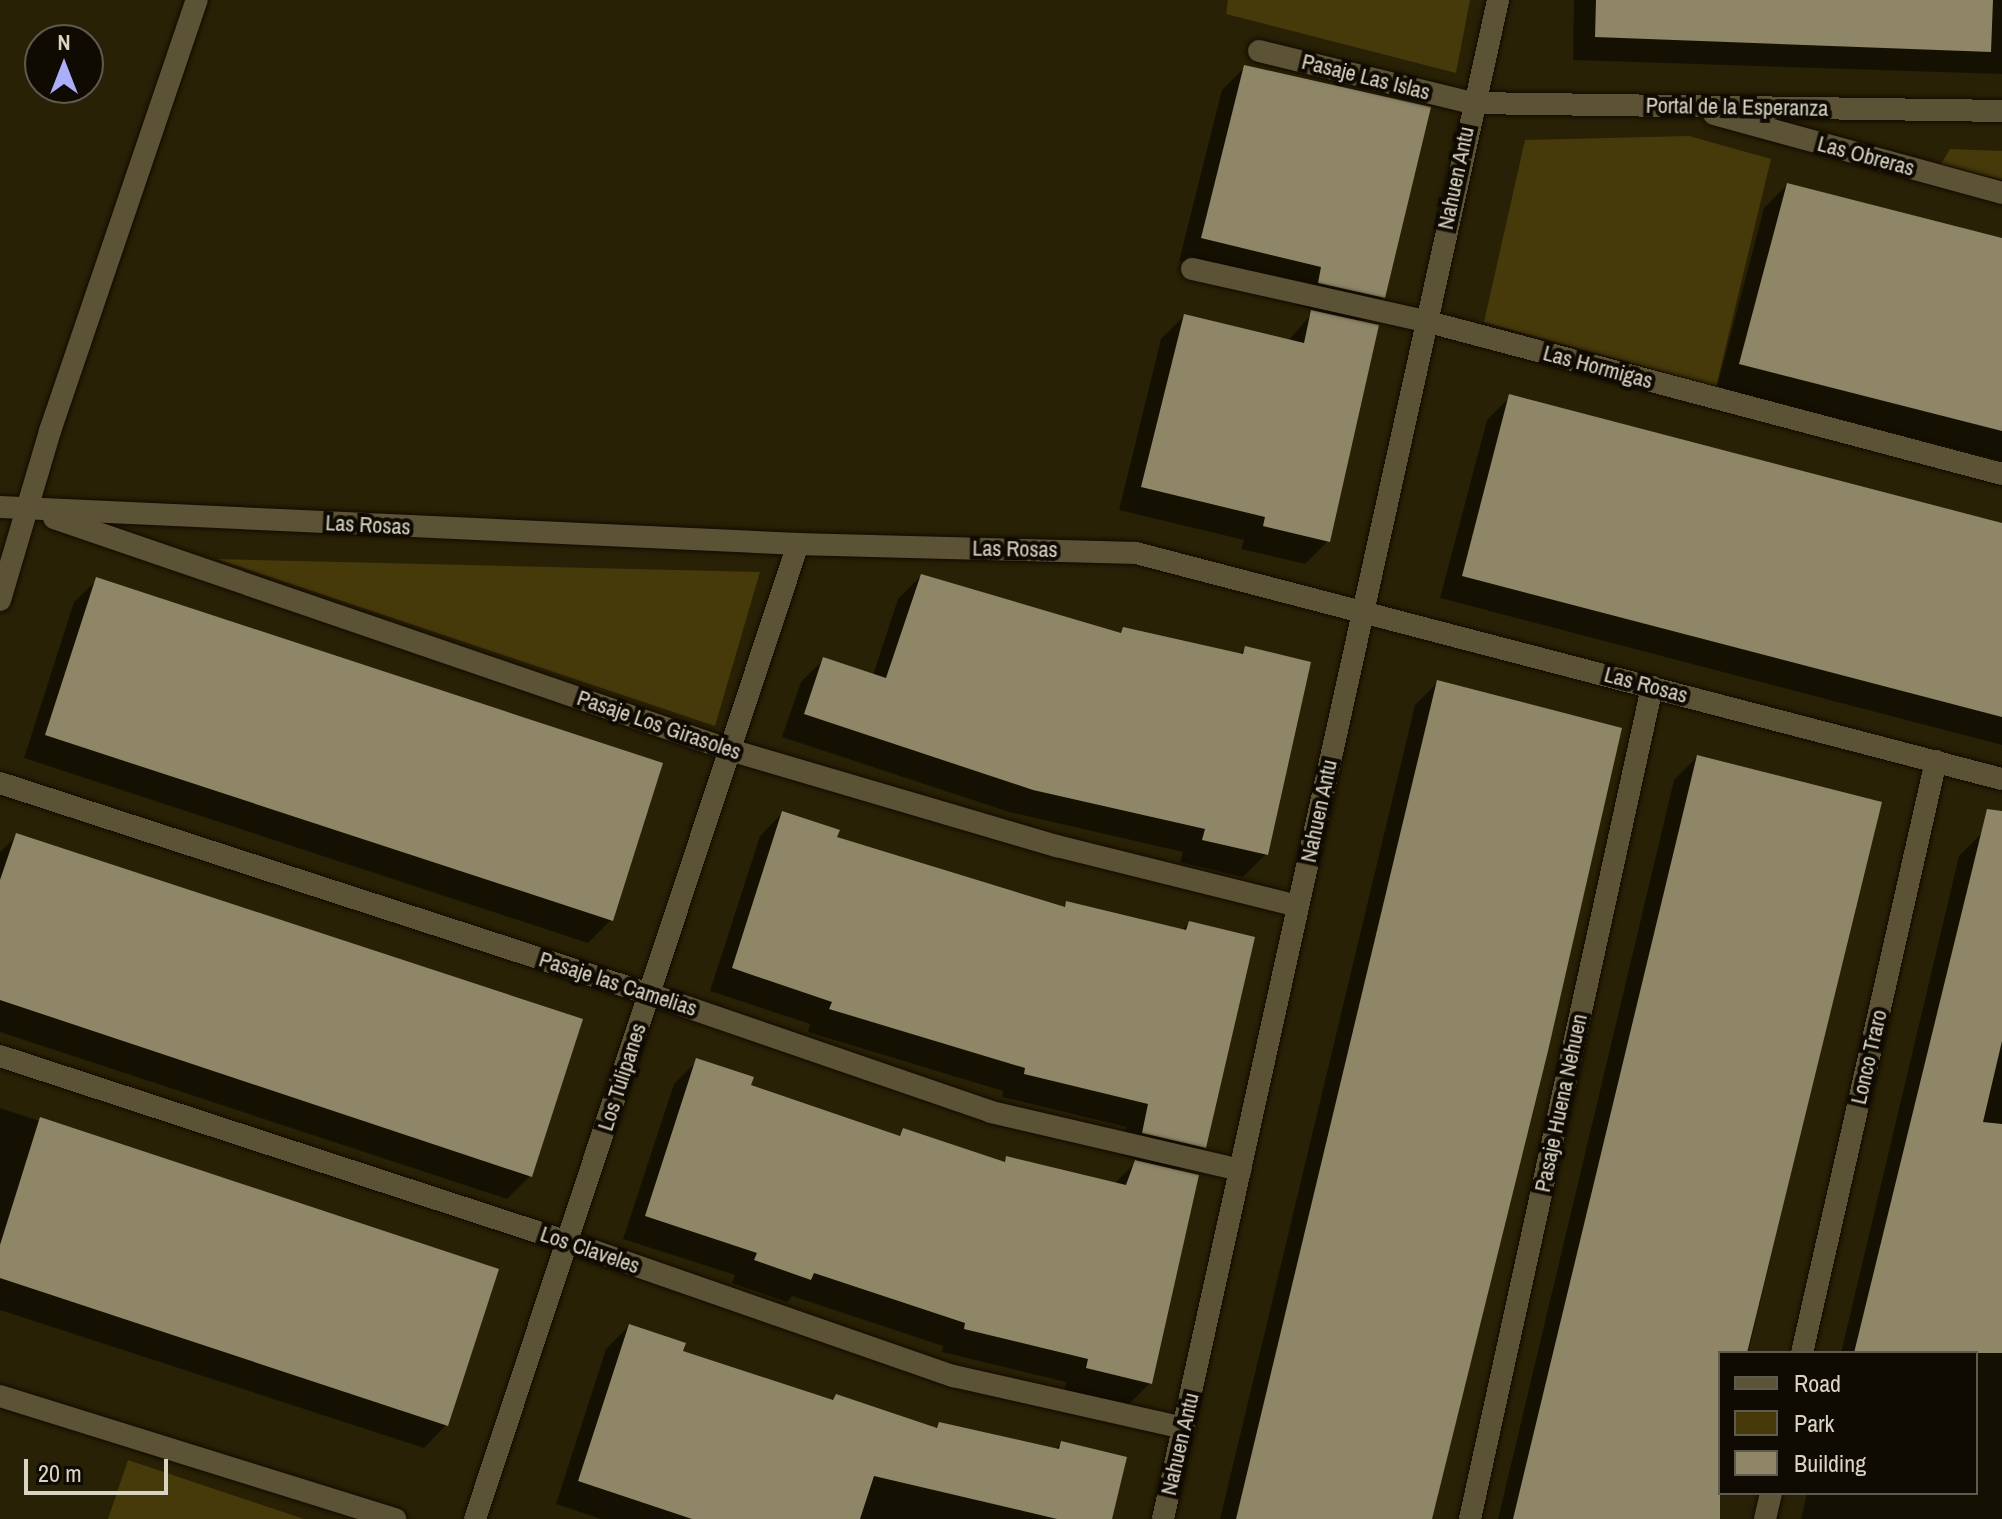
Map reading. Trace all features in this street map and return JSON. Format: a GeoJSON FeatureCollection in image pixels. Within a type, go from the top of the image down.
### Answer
{"type":"FeatureCollection","features":[{"type":"Feature","properties":{"kind":"street"},"geometry":{"type":"LineString","coordinates":[[0,600],[30,510],[50,431],[197,0]]}},
{"type":"Feature","properties":{"kind":"street","name":"Nahuen Antu"},"geometry":{"type":"LineString","coordinates":[[1163,1519],[1472,103],[1498,0]]}},
{"type":"Feature","properties":{"kind":"street","name":"Pasaje Las Islas"},"geometry":{"type":"LineString","coordinates":[[1259,51],[1472,103]]}},
{"type":"Feature","properties":{"kind":"street","name":"Portal de la Esperanza"},"geometry":{"type":"LineString","coordinates":[[1472,103],[2002,111]]}},
{"type":"Feature","properties":{"kind":"street","name":"Las Obreras"},"geometry":{"type":"LineString","coordinates":[[1684,106],[2002,193]]}},
{"type":"Feature","properties":{"kind":"street","name":"Las Hormigas"},"geometry":{"type":"LineString","coordinates":[[1192,269],[1425,321],[2002,474]]}},
{"type":"Feature","properties":{"kind":"street","name":"Las Rosas"},"geometry":{"type":"LineString","coordinates":[[0,507],[798,544],[1136,553],[2002,779]]}},
{"type":"Feature","properties":{"kind":"street","name":"Pasaje Los Girasoles"},"geometry":{"type":"LineString","coordinates":[[30,510],[730,750],[1057,846],[1298,906]]}},
{"type":"Feature","properties":{"kind":"street","name":"Los Tulipanes"},"geometry":{"type":"LineString","coordinates":[[475,1519],[798,544]]}},
{"type":"Feature","properties":{"kind":"street","name":"Pasaje Huena Nehuen"},"geometry":{"type":"LineString","coordinates":[[1470,1519],[1652,687]]}},
{"type":"Feature","properties":{"kind":"street","name":"Lonco Traro"},"geometry":{"type":"LineString","coordinates":[[1802,1351],[1936,761]]}},
{"type":"Feature","properties":{"kind":"street","name":"Pasaje las Camelias"},"geometry":{"type":"LineString","coordinates":[[0,783],[649,994],[991,1112],[1240,1170]]}},
{"type":"Feature","properties":{"kind":"street","name":"Los Claveles"},"geometry":{"type":"LineString","coordinates":[[0,1056],[568,1242],[953,1376],[1184,1428]]}},
{"type":"Feature","properties":{"kind":"street"},"geometry":{"type":"LineString","coordinates":[[0,1396],[395,1519]]}},
{"type":"Feature","properties":{"kind":"street"},"geometry":{"type":"LineString","coordinates":[[1765,1519],[1771,1495]]}},
{"type":"Feature","properties":{"kind":"green space"},"geometry":{"type":"Polygon","coordinates":[[[1228,0],[1470,0],[1456,73],[1226,14],[1228,0]]]}},
{"type":"Feature","properties":{"kind":"green space"},"geometry":{"type":"Polygon","coordinates":[[[1689,136],[1771,159],[1716,387],[1484,322],[1525,140],[1689,136]]]}},
{"type":"Feature","properties":{"kind":"green space"},"geometry":{"type":"Polygon","coordinates":[[[1950,149],[2002,151],[2002,180],[1941,164],[1950,149]]]}},
{"type":"Feature","properties":{"kind":"green space"},"geometry":{"type":"Polygon","coordinates":[[[217,559],[760,572],[715,726],[217,559]]]}},
{"type":"Feature","properties":{"kind":"green space"},"geometry":{"type":"Polygon","coordinates":[[[128,1460],[304,1519],[108,1519],[128,1460]]]}},
{"type":"Feature","properties":{"kind":"building"},"geometry":{"type":"Polygon","coordinates":[[[1596,0],[1993,0],[1991,52],[1595,37],[1596,0]]]}},
{"type":"Feature","properties":{"kind":"building"},"geometry":{"type":"Polygon","coordinates":[[[1244,65],[1431,107],[1385,298],[1318,283],[1321,267],[1201,238],[1244,65]]]}},
{"type":"Feature","properties":{"kind":"building"},"geometry":{"type":"Polygon","coordinates":[[[1787,183],[2002,238],[2002,431],[1739,364],[1787,183]]]}},
{"type":"Feature","properties":{"kind":"building"},"geometry":{"type":"Polygon","coordinates":[[[1311,310],[1379,325],[1330,542],[1263,526],[1265,517],[1141,487],[1184,314],[1304,343],[1311,310]]]}},
{"type":"Feature","properties":{"kind":"building"},"geometry":{"type":"Polygon","coordinates":[[[1509,394],[2002,523],[2002,717],[1462,576],[1509,394]]]}},
{"type":"Feature","properties":{"kind":"building"},"geometry":{"type":"Polygon","coordinates":[[[921,574],[1121,633],[1123,627],[1243,654],[1245,646],[1311,662],[1268,855],[1202,840],[1205,829],[1033,790],[804,714],[823,657],[886,678],[921,574]]]}},
{"type":"Feature","properties":{"kind":"building"},"geometry":{"type":"Polygon","coordinates":[[[96,577],[663,763],[613,921],[45,735],[96,577]]]}},
{"type":"Feature","properties":{"kind":"building"},"geometry":{"type":"Polygon","coordinates":[[[1437,680],[1622,728],[1548,1051],[1432,1519],[1236,1519],[1437,680]]]}},
{"type":"Feature","properties":{"kind":"building"},"geometry":{"type":"Polygon","coordinates":[[[1697,755],[1882,802],[1747,1351],[1718,1351],[1720,1519],[1513,1519],[1697,755]]]}},
{"type":"Feature","properties":{"kind":"building"},"geometry":{"type":"Polygon","coordinates":[[[1987,809],[2002,811],[2002,1041],[1983,1122],[2002,1124],[2002,1353],[1854,1351],[1987,809]]]}},
{"type":"Feature","properties":{"kind":"building"},"geometry":{"type":"Polygon","coordinates":[[[782,811],[840,830],[837,837],[1065,907],[1066,901],[1186,930],[1189,921],[1255,937],[1206,1148],[1142,1133],[1148,1104],[1024,1074],[1025,1068],[829,1009],[832,1002],[732,968],[782,811]]]}},
{"type":"Feature","properties":{"kind":"building"},"geometry":{"type":"Polygon","coordinates":[[[16,833],[583,1019],[532,1177],[0,1000],[0,880],[16,833]]]}},
{"type":"Feature","properties":{"kind":"building"},"geometry":{"type":"Polygon","coordinates":[[[696,1058],[754,1077],[751,1085],[900,1136],[903,1128],[1005,1162],[1006,1156],[1126,1185],[1135,1160],[1199,1175],[1152,1384],[1086,1368],[1088,1359],[964,1329],[965,1323],[814,1273],[811,1280],[754,1260],[757,1253],[645,1216],[696,1058]]]}},
{"type":"Feature","properties":{"kind":"building"},"geometry":{"type":"Polygon","coordinates":[[[40,1117],[499,1269],[448,1426],[0,1278],[0,1245],[40,1117]]]}},
{"type":"Feature","properties":{"kind":"building"},"geometry":{"type":"Polygon","coordinates":[[[629,1324],[686,1343],[683,1351],[833,1400],[836,1394],[937,1428],[939,1422],[1059,1449],[1061,1441],[1127,1457],[1112,1519],[1057,1519],[874,1476],[860,1519],[692,1519],[578,1481],[629,1324]]]}}]}
